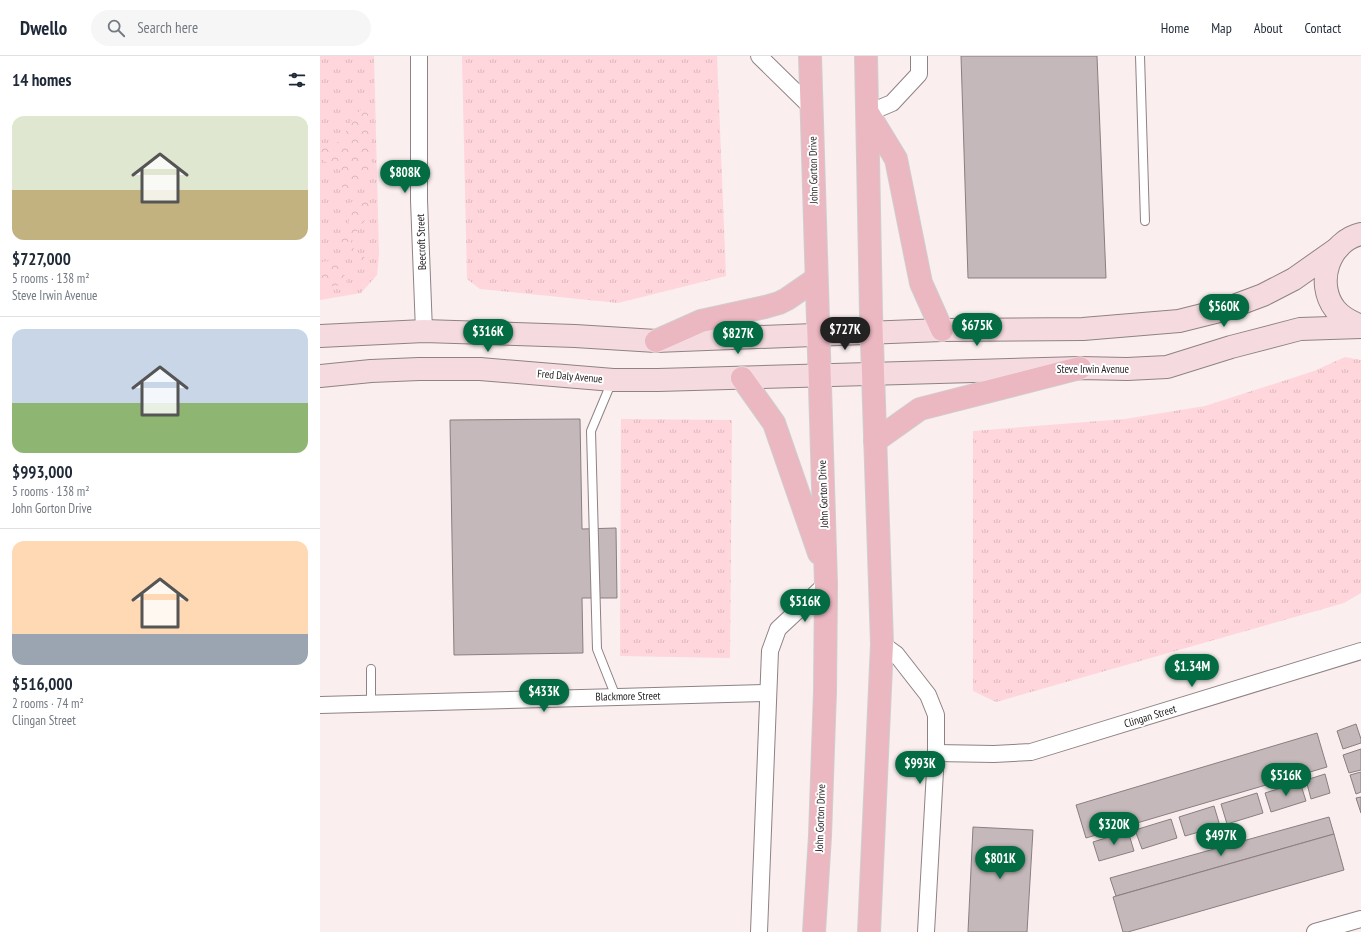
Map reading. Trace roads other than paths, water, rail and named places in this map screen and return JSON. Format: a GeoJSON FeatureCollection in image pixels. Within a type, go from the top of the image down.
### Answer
{"type":"FeatureCollection","features":[{"type":"Feature","properties":{"kind":"main road","name":"John Gorton Drive"},"geometry":{"type":"LineString","coordinates":[[810,56],[826,578],[825,691],[820,836],[814,932]]}},
{"type":"Feature","properties":{"kind":"main road"},"geometry":{"type":"LineString","coordinates":[[866,56],[871,333],[882,644],[869,932]]}},
{"type":"Feature","properties":{"kind":"main road"},"geometry":{"type":"LineString","coordinates":[[868,113],[896,158],[921,283],[942,330]]}},
{"type":"Feature","properties":{"kind":"main road"},"geometry":{"type":"LineString","coordinates":[[656,341],[701,321],[779,303],[816,279]]}},
{"type":"Feature","properties":{"kind":"main road"},"geometry":{"type":"LineString","coordinates":[[875,441],[920,409],[1080,368]]}},
{"type":"Feature","properties":{"kind":"main road"},"geometry":{"type":"LineString","coordinates":[[742,378],[774,423],[826,578]]}},
{"type":"Feature","properties":{"kind":"street","name":"Beecroft Street"},"geometry":{"type":"LineString","coordinates":[[419,56],[419,200],[424,331]]}},
{"type":"Feature","properties":{"kind":"street"},"geometry":{"type":"LineString","coordinates":[[759,56],[812,108]]}},
{"type":"Feature","properties":{"kind":"street"},"geometry":{"type":"LineString","coordinates":[[868,113],[892,103],[919,74],[919,56]]}},
{"type":"Feature","properties":{"kind":"street"},"geometry":{"type":"LineString","coordinates":[[320,336],[424,331],[575,336],[656,341],[942,330],[1083,329],[1179,321],[1223,310],[1263,295],[1294,279],[1338,248],[1347,239],[1361,234]]}},
{"type":"Feature","properties":{"kind":"street"},"geometry":{"type":"LineString","coordinates":[[1338,248],[1329,261],[1325,278],[1327,294],[1335,309],[1347,320],[1361,327]]}},
{"type":"Feature","properties":{"kind":"street","name":"Steve Irwin Avenue"},"geometry":{"type":"LineString","coordinates":[[819,376],[1080,368],[1127,369],[1167,367],[1231,347],[1300,329],[1361,327]]}},
{"type":"Feature","properties":{"kind":"street","name":"Fred Daly Avenue"},"geometry":{"type":"LineString","coordinates":[[320,376],[377,371],[480,369],[613,380],[819,376]]}},
{"type":"Feature","properties":{"kind":"street"},"geometry":{"type":"LineString","coordinates":[[759,932],[770,651],[778,629],[826,578]]}},
{"type":"Feature","properties":{"kind":"street"},"geometry":{"type":"LineString","coordinates":[[882,644],[896,654],[928,695],[936,715],[936,753],[926,932]]}},
{"type":"Feature","properties":{"kind":"street","name":"Clingan Street"},"geometry":{"type":"LineString","coordinates":[[936,753],[994,754],[1030,752],[1361,652]]}},
{"type":"Feature","properties":{"kind":"street","name":"Blackmore Street"},"geometry":{"type":"LineString","coordinates":[[320,705],[768,693]]}},
{"type":"Feature","properties":{"kind":"street"},"geometry":{"type":"LineString","coordinates":[[1315,932],[1361,919]]}},
{"type":"Feature","properties":{"kind":"lane"},"geometry":{"type":"LineString","coordinates":[[1140,56],[1145,221]]}},
{"type":"Feature","properties":{"kind":"lane"},"geometry":{"type":"LineString","coordinates":[[613,380],[591,431],[597,649],[616,697]]}},
{"type":"Feature","properties":{"kind":"lane"},"geometry":{"type":"LineString","coordinates":[[371,669],[371,703]]}}]}
